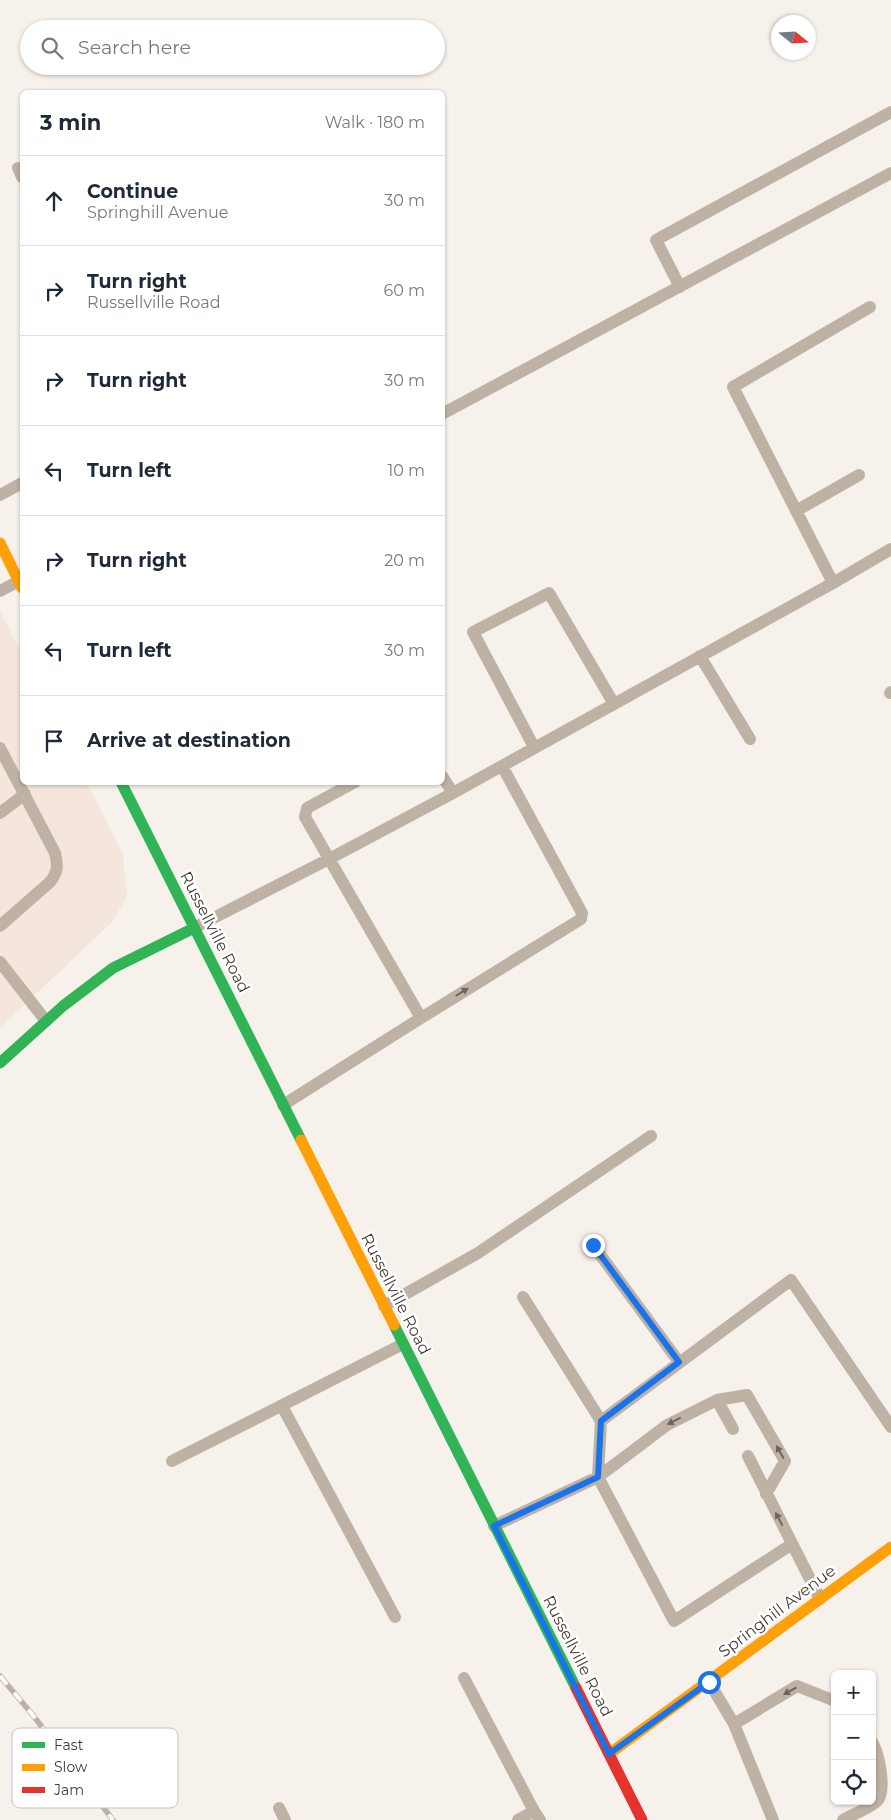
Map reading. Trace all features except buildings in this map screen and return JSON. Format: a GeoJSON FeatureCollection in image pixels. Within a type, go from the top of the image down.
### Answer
{"type":"FeatureCollection","features":[{"type":"Feature","properties":{"kind":"main road"},"geometry":{"type":"LineString","coordinates":[[0,543],[20,582]]}},
{"type":"Feature","properties":{"kind":"main road","name":"Russellville Road"},"geometry":{"type":"LineString","coordinates":[[122,785],[642,1820]]}},
{"type":"Feature","properties":{"kind":"main road"},"geometry":{"type":"LineString","coordinates":[[0,1063],[63,1006],[113,968],[194,928]]}},
{"type":"Feature","properties":{"kind":"main road","name":"Springhill Avenue"},"geometry":{"type":"LineString","coordinates":[[609,1754],[891,1547]]}},
{"type":"Feature","properties":{"kind":"lane"},"geometry":{"type":"LineString","coordinates":[[680,287],[656,240],[891,112]]}},
{"type":"Feature","properties":{"kind":"lane"},"geometry":{"type":"LineString","coordinates":[[445,412],[891,173]]}},
{"type":"Feature","properties":{"kind":"lane"},"geometry":{"type":"LineString","coordinates":[[833,583],[734,386],[870,307]]}},
{"type":"Feature","properties":{"kind":"lane"},"geometry":{"type":"LineString","coordinates":[[796,511],[859,475]]}},
{"type":"Feature","properties":{"kind":"lane"},"geometry":{"type":"LineString","coordinates":[[0,495],[20,485]]}},
{"type":"Feature","properties":{"kind":"lane"},"geometry":{"type":"LineString","coordinates":[[194,928],[329,859],[502,766],[891,549]]}},
{"type":"Feature","properties":{"kind":"lane"},"geometry":{"type":"LineString","coordinates":[[0,591],[20,584]]}},
{"type":"Feature","properties":{"kind":"lane"},"geometry":{"type":"LineString","coordinates":[[534,747],[473,632],[549,593],[614,704]]}},
{"type":"Feature","properties":{"kind":"lane"},"geometry":{"type":"LineString","coordinates":[[700,656],[750,739]]}},
{"type":"Feature","properties":{"kind":"lane"},"geometry":{"type":"LineString","coordinates":[[0,748],[20,785]]}},
{"type":"Feature","properties":{"kind":"lane"},"geometry":{"type":"LineString","coordinates":[[283,1105],[581,920],[582,912],[502,766]]}},
{"type":"Feature","properties":{"kind":"lane"},"geometry":{"type":"LineString","coordinates":[[445,780],[453,792]]}},
{"type":"Feature","properties":{"kind":"lane"},"geometry":{"type":"LineString","coordinates":[[0,926],[50,882],[56,874],[58,865],[55,853],[20,785]]}},
{"type":"Feature","properties":{"kind":"lane"},"geometry":{"type":"LineString","coordinates":[[349,785],[307,808],[305,812],[306,817],[421,1018]]}},
{"type":"Feature","properties":{"kind":"lane"},"geometry":{"type":"LineString","coordinates":[[0,813],[25,794]]}},
{"type":"Feature","properties":{"kind":"lane"},"geometry":{"type":"LineString","coordinates":[[0,962],[46,1021]]}},
{"type":"Feature","properties":{"kind":"lane"},"geometry":{"type":"LineString","coordinates":[[384,1306],[478,1253],[651,1136]]}},
{"type":"Feature","properties":{"kind":"lane"},"geometry":{"type":"LineString","coordinates":[[593,1245],[679,1362]]}},
{"type":"Feature","properties":{"kind":"lane"},"geometry":{"type":"LineString","coordinates":[[601,1421],[791,1280],[891,1427]]}},
{"type":"Feature","properties":{"kind":"lane"},"geometry":{"type":"LineString","coordinates":[[523,1297],[601,1421],[598,1477],[674,1620],[792,1544]]}},
{"type":"Feature","properties":{"kind":"lane"},"geometry":{"type":"LineString","coordinates":[[172,1461],[403,1344]]}},
{"type":"Feature","properties":{"kind":"lane"},"geometry":{"type":"LineString","coordinates":[[494,1526],[598,1477],[667,1425],[718,1400],[747,1395],[785,1461],[766,1494]]}},
{"type":"Feature","properties":{"kind":"lane"},"geometry":{"type":"LineString","coordinates":[[718,1400],[732,1429]]}},
{"type":"Feature","properties":{"kind":"lane"},"geometry":{"type":"LineString","coordinates":[[282,1406],[395,1617]]}},
{"type":"Feature","properties":{"kind":"lane"},"geometry":{"type":"LineString","coordinates":[[748,1456],[820,1599]]}},
{"type":"Feature","properties":{"kind":"lane"},"geometry":{"type":"LineString","coordinates":[[464,1678],[537,1816],[518,1820]]}},
{"type":"Feature","properties":{"kind":"lane"},"geometry":{"type":"LineString","coordinates":[[709,1682],[734,1724],[773,1820]]}},
{"type":"Feature","properties":{"kind":"lane"},"geometry":{"type":"LineString","coordinates":[[734,1724],[797,1686],[831,1699]]}},
{"type":"Feature","properties":{"kind":"lane"},"geometry":{"type":"LineString","coordinates":[[843,1820],[877,1801],[882,1791],[878,1750],[876,1747]]}},
{"type":"Feature","properties":{"kind":"lane"},"geometry":{"type":"LineString","coordinates":[[279,1808],[285,1820]]}},
{"type":"Feature","properties":{"kind":"shaded area"},"geometry":{"type":"Polygon","coordinates":[[[0,611],[20,651],[20,785],[88,785],[123,854],[127,896],[112,922],[0,1028],[0,611]]]}},
{"type":"Feature","properties":{"kind":"railway"},"geometry":{"type":"LineString","coordinates":[[0,1676],[43,1728]]}},
{"type":"Feature","properties":{"kind":"railway"},"geometry":{"type":"LineString","coordinates":[[104,1808],[113,1820]]}},
{"type":"Feature","properties":{"kind":"traffic: fast"},"geometry":{"type":"LineString","coordinates":[[123,785],[301,1140]]}},
{"type":"Feature","properties":{"kind":"traffic: fast"},"geometry":{"type":"LineString","coordinates":[[0,1063],[63,1006],[113,968],[194,928]]}},
{"type":"Feature","properties":{"kind":"traffic: fast"},"geometry":{"type":"LineString","coordinates":[[394,1325],[576,1688]]}},
{"type":"Feature","properties":{"kind":"traffic: slow"},"geometry":{"type":"LineString","coordinates":[[0,543],[20,584]]}},
{"type":"Feature","properties":{"kind":"traffic: slow"},"geometry":{"type":"LineString","coordinates":[[301,1140],[394,1325]]}},
{"type":"Feature","properties":{"kind":"traffic: slow"},"geometry":{"type":"LineString","coordinates":[[609,1754],[891,1547]]}},
{"type":"Feature","properties":{"kind":"traffic: jam"},"geometry":{"type":"LineString","coordinates":[[576,1688],[642,1820]]}},
{"type":"Feature","properties":{"kind":"route"},"geometry":{"type":"LineString","coordinates":[[593,1245],[679,1362],[601,1421],[598,1477],[494,1526],[609,1754],[709,1682]]}}]}
